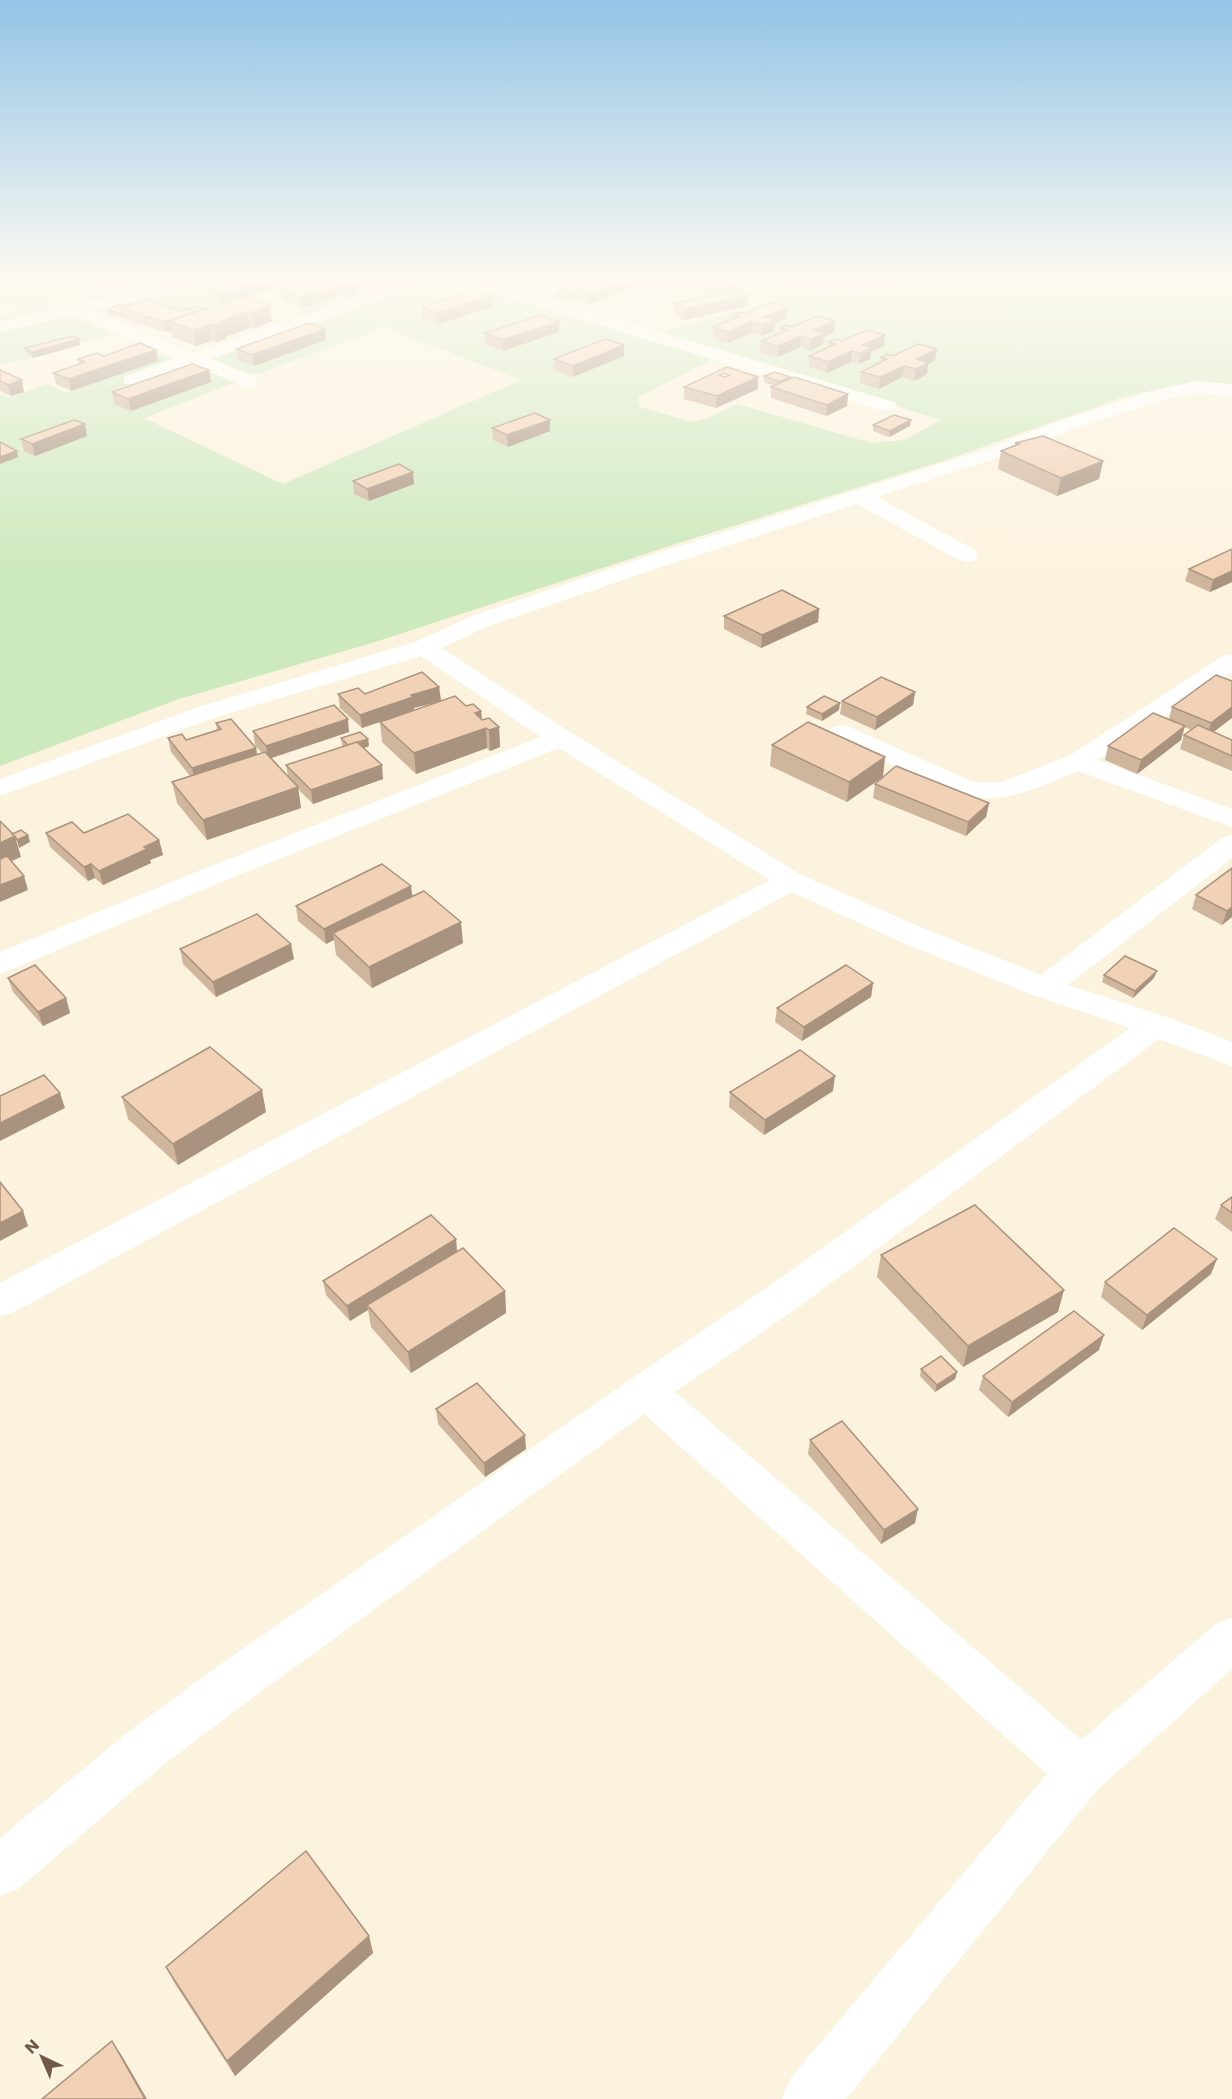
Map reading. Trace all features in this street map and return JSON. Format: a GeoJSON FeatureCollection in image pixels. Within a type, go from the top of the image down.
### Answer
{"type":"FeatureCollection","features":[{"type":"Feature","properties":{"kind":"street"},"geometry":{"type":"LineString","coordinates":[[132,380],[141,377]]}},
{"type":"Feature","properties":{"kind":"street"},"geometry":{"type":"LineString","coordinates":[[237,377],[249,382]]}},
{"type":"Feature","properties":{"kind":"street"},"geometry":{"type":"LineString","coordinates":[[790,377],[888,406]]}},
{"type":"Feature","properties":{"kind":"street"},"geometry":{"type":"LineString","coordinates":[[0,788],[211,711],[424,647],[480,621],[1166,393],[1198,387],[1232,390]]}},
{"type":"Feature","properties":{"kind":"street"},"geometry":{"type":"LineString","coordinates":[[868,400],[866,410],[872,422]]}},
{"type":"Feature","properties":{"kind":"street"},"geometry":{"type":"LineString","coordinates":[[859,496],[967,555]]}},
{"type":"Feature","properties":{"kind":"street"},"geometry":{"type":"LineString","coordinates":[[424,647],[561,738],[791,881],[912,935],[1044,988],[1156,1025],[1232,1055]]}},
{"type":"Feature","properties":{"kind":"street"},"geometry":{"type":"LineString","coordinates":[[841,733],[967,789],[988,792],[1008,790],[1078,762],[1232,661]]}},
{"type":"Feature","properties":{"kind":"street"},"geometry":{"type":"LineString","coordinates":[[0,964],[221,872],[561,738]]}},
{"type":"Feature","properties":{"kind":"street"},"geometry":{"type":"LineString","coordinates":[[1078,762],[1232,819]]}},
{"type":"Feature","properties":{"kind":"street"},"geometry":{"type":"LineString","coordinates":[[1044,988],[1232,844]]}},
{"type":"Feature","properties":{"kind":"street"},"geometry":{"type":"LineString","coordinates":[[0,1301],[791,881]]}},
{"type":"Feature","properties":{"kind":"street"},"geometry":{"type":"LineString","coordinates":[[0,1871],[145,1749],[201,1707],[645,1391],[789,1293],[1156,1025]]}},
{"type":"Feature","properties":{"kind":"street"},"geometry":{"type":"LineString","coordinates":[[645,1391],[1080,1772]]}},
{"type":"Feature","properties":{"kind":"street"},"geometry":{"type":"LineString","coordinates":[[810,2099],[1080,1772],[1232,1639]]}},
{"type":"Feature","properties":{"kind":"green space"},"geometry":{"type":"Polygon","coordinates":[[[111,377],[133,377],[124,380],[136,385],[159,377],[224,377],[236,382],[144,418],[283,484],[521,380],[513,377],[678,377],[638,397],[640,407],[693,422],[708,418],[737,404],[871,443],[904,440],[941,420],[801,377],[1232,377],[1232,384],[1216,385],[1196,381],[1123,397],[943,461],[685,541],[372,643],[179,699],[0,766],[0,394],[9,398],[47,384],[67,393],[111,377]]]}},
{"type":"Feature","properties":{"kind":"building"},"geometry":{"type":"Polygon","coordinates":[[[0,377],[15,377],[22,380],[8,385],[0,381],[0,377]]]}},
{"type":"Feature","properties":{"kind":"building"},"geometry":{"type":"Polygon","coordinates":[[[155,377],[190,377],[128,399],[112,392],[155,377]]]}},
{"type":"Feature","properties":{"kind":"building"},"geometry":{"type":"Polygon","coordinates":[[[706,377],[758,377],[717,396],[684,387],[706,377]]]}},
{"type":"Feature","properties":{"kind":"building"},"geometry":{"type":"Polygon","coordinates":[[[767,377],[790,377],[780,382],[767,377]]]}},
{"type":"Feature","properties":{"kind":"building"},"geometry":{"type":"Polygon","coordinates":[[[794,377],[848,394],[827,405],[771,387],[794,377]]]}},
{"type":"Feature","properties":{"kind":"building"},"geometry":{"type":"Polygon","coordinates":[[[535,413],[550,420],[507,435],[492,428],[535,413]]]}},
{"type":"Feature","properties":{"kind":"building"},"geometry":{"type":"Polygon","coordinates":[[[894,415],[911,420],[890,431],[873,425],[894,415]]]}},
{"type":"Feature","properties":{"kind":"building"},"geometry":{"type":"Polygon","coordinates":[[[74,420],[85,424],[32,444],[21,439],[74,420]]]}},
{"type":"Feature","properties":{"kind":"building"},"geometry":{"type":"Polygon","coordinates":[[[1043,436],[1103,461],[1061,478],[1001,451],[1019,444],[1015,443],[1043,436]]]}},
{"type":"Feature","properties":{"kind":"building"},"geometry":{"type":"Polygon","coordinates":[[[0,442],[17,451],[0,457],[0,442]]]}},
{"type":"Feature","properties":{"kind":"building"},"geometry":{"type":"Polygon","coordinates":[[[399,464],[413,472],[367,489],[353,481],[399,464]]]}},
{"type":"Feature","properties":{"kind":"building"},"geometry":{"type":"Polygon","coordinates":[[[1232,549],[1232,571],[1213,580],[1189,569],[1232,549]]]}},
{"type":"Feature","properties":{"kind":"building"},"geometry":{"type":"Polygon","coordinates":[[[782,590],[819,609],[762,635],[724,616],[782,590]]]}},
{"type":"Feature","properties":{"kind":"building"},"geometry":{"type":"Polygon","coordinates":[[[422,672],[439,687],[411,695],[413,697],[360,715],[338,694],[358,688],[365,694],[422,672]]]}},
{"type":"Feature","properties":{"kind":"building"},"geometry":{"type":"Polygon","coordinates":[[[1216,675],[1232,681],[1232,707],[1211,723],[1172,707],[1216,675]]]}},
{"type":"Feature","properties":{"kind":"building"},"geometry":{"type":"Polygon","coordinates":[[[881,677],[915,692],[877,717],[842,701],[881,677]]]}},
{"type":"Feature","properties":{"kind":"building"},"geometry":{"type":"Polygon","coordinates":[[[455,696],[466,706],[473,704],[481,711],[475,713],[482,720],[489,718],[499,727],[489,730],[486,728],[414,753],[380,722],[455,696]]]}},
{"type":"Feature","properties":{"kind":"building"},"geometry":{"type":"Polygon","coordinates":[[[824,696],[840,703],[822,714],[807,707],[824,696]]]}},
{"type":"Feature","properties":{"kind":"building"},"geometry":{"type":"Polygon","coordinates":[[[334,705],[348,719],[266,746],[253,731],[334,705]]]}},
{"type":"Feature","properties":{"kind":"building"},"geometry":{"type":"Polygon","coordinates":[[[1153,713],[1185,726],[1141,760],[1108,746],[1153,713]]]}},
{"type":"Feature","properties":{"kind":"building"},"geometry":{"type":"Polygon","coordinates":[[[231,719],[256,748],[192,768],[168,738],[182,734],[186,740],[221,729],[216,723],[231,719]]]}},
{"type":"Feature","properties":{"kind":"building"},"geometry":{"type":"Polygon","coordinates":[[[808,722],[885,757],[849,782],[772,745],[808,722]]]}},
{"type":"Feature","properties":{"kind":"building"},"geometry":{"type":"Polygon","coordinates":[[[1198,725],[1232,740],[1232,756],[1184,735],[1198,725]]]}},
{"type":"Feature","properties":{"kind":"building"},"geometry":{"type":"Polygon","coordinates":[[[360,732],[368,739],[348,745],[341,738],[360,732]]]}},
{"type":"Feature","properties":{"kind":"building"},"geometry":{"type":"Polygon","coordinates":[[[357,742],[382,765],[311,790],[286,765],[357,742]]]}},
{"type":"Feature","properties":{"kind":"building"},"geometry":{"type":"Polygon","coordinates":[[[265,752],[298,787],[203,820],[172,782],[265,752]]]}},
{"type":"Feature","properties":{"kind":"building"},"geometry":{"type":"Polygon","coordinates":[[[896,766],[989,803],[968,822],[875,784],[896,766]]]}},
{"type":"Feature","properties":{"kind":"building"},"geometry":{"type":"Polygon","coordinates":[[[128,814],[159,840],[144,847],[147,849],[99,871],[91,864],[84,867],[46,833],[72,822],[84,833],[128,814]]]}},
{"type":"Feature","properties":{"kind":"building"},"geometry":{"type":"Polygon","coordinates":[[[0,821],[15,836],[0,843],[0,821]]]}},
{"type":"Feature","properties":{"kind":"building"},"geometry":{"type":"Polygon","coordinates":[[[21,830],[28,835],[17,840],[12,834],[21,830]]]}},
{"type":"Feature","properties":{"kind":"building"},"geometry":{"type":"Polygon","coordinates":[[[7,856],[24,876],[0,885],[0,859],[7,856]]]}},
{"type":"Feature","properties":{"kind":"building"},"geometry":{"type":"Polygon","coordinates":[[[382,864],[411,886],[324,929],[296,906],[382,864]]]}},
{"type":"Feature","properties":{"kind":"building"},"geometry":{"type":"Polygon","coordinates":[[[1232,868],[1232,907],[1227,911],[1196,895],[1232,868]]]}},
{"type":"Feature","properties":{"kind":"building"},"geometry":{"type":"Polygon","coordinates":[[[424,891],[461,922],[369,967],[333,933],[424,891]]]}},
{"type":"Feature","properties":{"kind":"building"},"geometry":{"type":"Polygon","coordinates":[[[257,914],[291,944],[213,982],[180,949],[257,914]]]}},
{"type":"Feature","properties":{"kind":"building"},"geometry":{"type":"Polygon","coordinates":[[[1125,956],[1157,971],[1135,991],[1104,975],[1125,956]]]}},
{"type":"Feature","properties":{"kind":"building"},"geometry":{"type":"Polygon","coordinates":[[[35,965],[66,998],[38,1012],[8,978],[35,965]]]}},
{"type":"Feature","properties":{"kind":"building"},"geometry":{"type":"Polygon","coordinates":[[[846,965],[873,983],[804,1027],[777,1008],[846,965]]]}},
{"type":"Feature","properties":{"kind":"building"},"geometry":{"type":"Polygon","coordinates":[[[210,1047],[262,1090],[173,1144],[122,1097],[210,1047]]]}},
{"type":"Feature","properties":{"kind":"building"},"geometry":{"type":"Polygon","coordinates":[[[800,1050],[835,1076],[765,1120],[730,1092],[800,1050]]]}},
{"type":"Feature","properties":{"kind":"building"},"geometry":{"type":"Polygon","coordinates":[[[44,1075],[60,1093],[0,1123],[0,1096],[44,1075]]]}},
{"type":"Feature","properties":{"kind":"building"},"geometry":{"type":"Polygon","coordinates":[[[0,1182],[23,1211],[0,1223],[0,1182]]]}},
{"type":"Feature","properties":{"kind":"building"},"geometry":{"type":"Polygon","coordinates":[[[1232,1197],[1232,1213],[1221,1205],[1232,1197]]]}},
{"type":"Feature","properties":{"kind":"building"},"geometry":{"type":"Polygon","coordinates":[[[975,1205],[1064,1290],[968,1346],[881,1255],[975,1205]]]}},
{"type":"Feature","properties":{"kind":"building"},"geometry":{"type":"Polygon","coordinates":[[[431,1215],[456,1239],[347,1306],[323,1281],[431,1215]]]}},
{"type":"Feature","properties":{"kind":"building"},"geometry":{"type":"Polygon","coordinates":[[[1174,1228],[1217,1259],[1147,1315],[1105,1282],[1174,1228]]]}},
{"type":"Feature","properties":{"kind":"building"},"geometry":{"type":"Polygon","coordinates":[[[463,1248],[505,1291],[408,1352],[367,1305],[463,1248]]]}},
{"type":"Feature","properties":{"kind":"building"},"geometry":{"type":"Polygon","coordinates":[[[1074,1311],[1104,1335],[1012,1402],[983,1376],[1074,1311]]]}},
{"type":"Feature","properties":{"kind":"building"},"geometry":{"type":"Polygon","coordinates":[[[941,1356],[957,1372],[937,1385],[921,1369],[941,1356]]]}},
{"type":"Feature","properties":{"kind":"building"},"geometry":{"type":"Polygon","coordinates":[[[477,1383],[525,1435],[484,1463],[436,1409],[477,1383]]]}},
{"type":"Feature","properties":{"kind":"building"},"geometry":{"type":"Polygon","coordinates":[[[842,1421],[918,1509],[884,1530],[810,1440],[842,1421]]]}},
{"type":"Feature","properties":{"kind":"building"},"geometry":{"type":"Polygon","coordinates":[[[306,1851],[369,1936],[227,2061],[166,1967],[306,1851]]]}},
{"type":"Feature","properties":{"kind":"building"},"geometry":{"type":"Polygon","coordinates":[[[112,2041],[145,2099],[42,2099],[112,2041]]]}}]}
